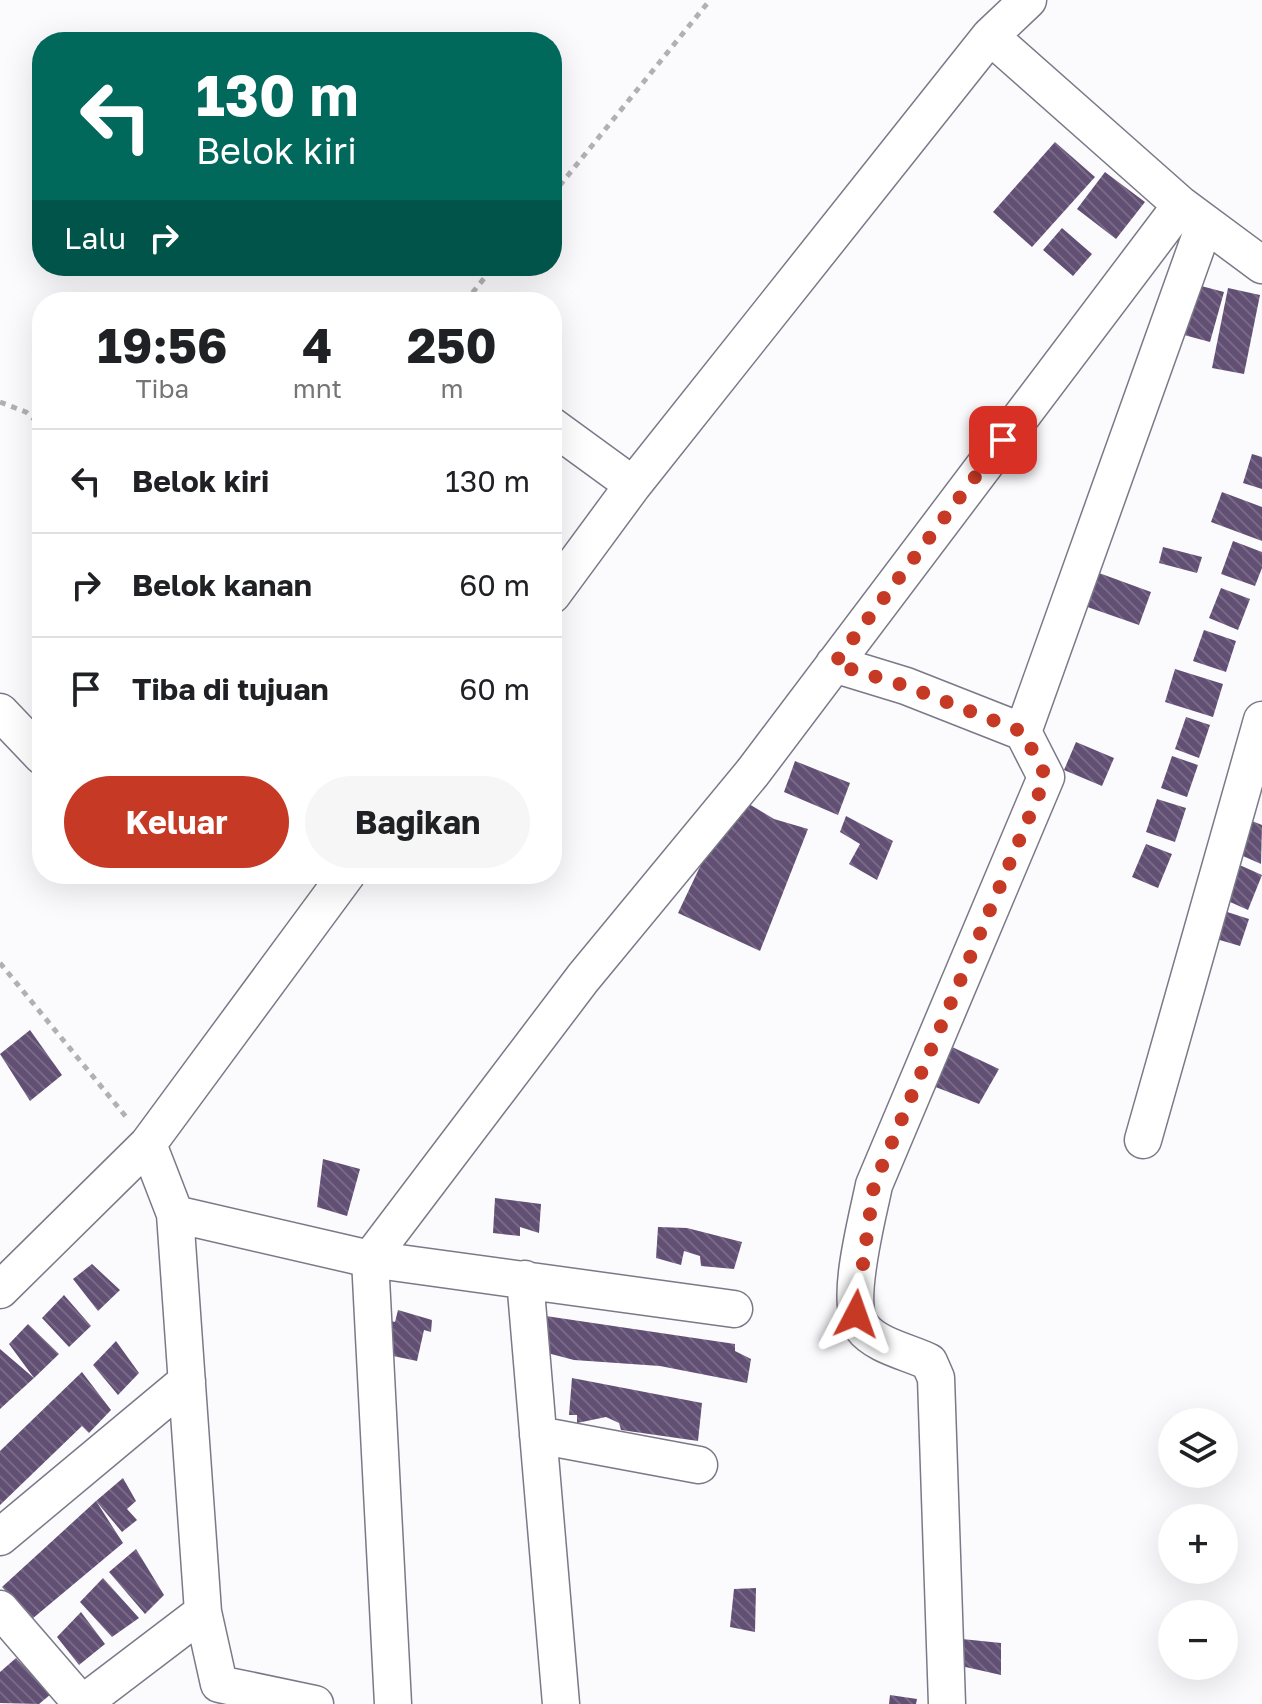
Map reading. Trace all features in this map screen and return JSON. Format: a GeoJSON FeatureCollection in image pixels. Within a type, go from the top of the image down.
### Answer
{"type":"FeatureCollection","features":[{"type":"Feature","properties":{"kind":"street"},"geometry":{"type":"LineString","coordinates":[[562,581],[633,485],[990,36],[1028,0]]}},
{"type":"Feature","properties":{"kind":"street"},"geometry":{"type":"LineString","coordinates":[[990,36],[1193,214],[1262,265]]}},
{"type":"Feature","properties":{"kind":"street"},"geometry":{"type":"LineString","coordinates":[[393,1704],[370,1259],[583,978],[744,784],[834,664],[1193,214]]}},
{"type":"Feature","properties":{"kind":"street"},"geometry":{"type":"LineString","coordinates":[[1023,732],[1193,214]]}},
{"type":"Feature","properties":{"kind":"street"},"geometry":{"type":"LineString","coordinates":[[562,433],[633,485]]}},
{"type":"Feature","properties":{"kind":"street"},"geometry":{"type":"LineString","coordinates":[[834,664],[906,686],[1023,732],[1046,777],[874,1185],[856,1298],[856,1314],[863,1329],[883,1343],[929,1362],[936,1378],[947,1704]]}},
{"type":"Feature","properties":{"kind":"street"},"geometry":{"type":"LineString","coordinates":[[0,712],[32,746]]}},
{"type":"Feature","properties":{"kind":"street"},"geometry":{"type":"LineString","coordinates":[[1143,1140],[1262,720]]}},
{"type":"Feature","properties":{"kind":"street"},"geometry":{"type":"LineString","coordinates":[[0,1290],[148,1144],[340,884]]}},
{"type":"Feature","properties":{"kind":"street"},"geometry":{"type":"LineString","coordinates":[[148,1144],[175,1214],[203,1612],[219,1694],[315,1704]]}},
{"type":"Feature","properties":{"kind":"street"},"geometry":{"type":"LineString","coordinates":[[175,1214],[370,1259],[734,1309]]}},
{"type":"Feature","properties":{"kind":"street"},"geometry":{"type":"LineString","coordinates":[[525,1279],[561,1704]]}},
{"type":"Feature","properties":{"kind":"street"},"geometry":{"type":"LineString","coordinates":[[0,1537],[187,1381]]}},
{"type":"Feature","properties":{"kind":"street"},"geometry":{"type":"LineString","coordinates":[[538,1435],[699,1465]]}},
{"type":"Feature","properties":{"kind":"street"},"geometry":{"type":"LineString","coordinates":[[0,1609],[82,1704],[203,1612]]}},
{"type":"Feature","properties":{"kind":"path"},"geometry":{"type":"LineString","coordinates":[[562,183],[710,0]]}},
{"type":"Feature","properties":{"kind":"path"},"geometry":{"type":"LineString","coordinates":[[473,292],[486,276]]}},
{"type":"Feature","properties":{"kind":"path"},"geometry":{"type":"LineString","coordinates":[[0,402],[32,417]]}},
{"type":"Feature","properties":{"kind":"path"},"geometry":{"type":"LineString","coordinates":[[0,963],[148,1144]]}},
{"type":"Feature","properties":{"kind":"building"},"geometry":{"type":"Polygon","coordinates":[[[1055,142],[1095,177],[1032,247],[993,212],[1055,142]]]}},
{"type":"Feature","properties":{"kind":"building"},"geometry":{"type":"Polygon","coordinates":[[[1105,172],[1145,202],[1116,239],[1077,209],[1105,172]]]}},
{"type":"Feature","properties":{"kind":"building"},"geometry":{"type":"Polygon","coordinates":[[[1062,228],[1092,254],[1073,276],[1043,250],[1062,228]]]}},
{"type":"Feature","properties":{"kind":"building"},"geometry":{"type":"Polygon","coordinates":[[[1186,282],[1224,292],[1210,342],[1173,332],[1186,282]]]}},
{"type":"Feature","properties":{"kind":"building"},"geometry":{"type":"Polygon","coordinates":[[[1228,288],[1260,295],[1244,374],[1212,368],[1228,288]]]}},
{"type":"Feature","properties":{"kind":"building"},"geometry":{"type":"Polygon","coordinates":[[[1252,454],[1262,457],[1262,489],[1243,483],[1252,454]]]}},
{"type":"Feature","properties":{"kind":"building"},"geometry":{"type":"Polygon","coordinates":[[[1222,492],[1262,507],[1262,541],[1211,522],[1222,492]]]}},
{"type":"Feature","properties":{"kind":"building"},"geometry":{"type":"Polygon","coordinates":[[[1233,541],[1262,552],[1262,568],[1255,586],[1221,574],[1233,541]]]}},
{"type":"Feature","properties":{"kind":"building"},"geometry":{"type":"Polygon","coordinates":[[[1163,547],[1202,557],[1197,573],[1159,563],[1163,547]]]}},
{"type":"Feature","properties":{"kind":"building"},"geometry":{"type":"Polygon","coordinates":[[[1088,569],[1151,592],[1139,625],[1076,603],[1088,569]]]}},
{"type":"Feature","properties":{"kind":"building"},"geometry":{"type":"Polygon","coordinates":[[[1221,588],[1250,599],[1238,630],[1209,618],[1221,588]]]}},
{"type":"Feature","properties":{"kind":"building"},"geometry":{"type":"Polygon","coordinates":[[[1204,630],[1236,641],[1226,672],[1193,661],[1204,630]]]}},
{"type":"Feature","properties":{"kind":"building"},"geometry":{"type":"Polygon","coordinates":[[[1175,669],[1223,684],[1213,717],[1165,702],[1175,669]]]}},
{"type":"Feature","properties":{"kind":"building"},"geometry":{"type":"Polygon","coordinates":[[[1186,717],[1210,725],[1199,758],[1175,749],[1186,717]]]}},
{"type":"Feature","properties":{"kind":"building"},"geometry":{"type":"Polygon","coordinates":[[[1076,742],[1114,758],[1102,786],[1064,770],[1076,742]]]}},
{"type":"Feature","properties":{"kind":"building"},"geometry":{"type":"Polygon","coordinates":[[[1172,756],[1198,765],[1187,797],[1161,788],[1172,756]]]}},
{"type":"Feature","properties":{"kind":"building"},"geometry":{"type":"Polygon","coordinates":[[[795,761],[850,783],[838,815],[784,792],[795,761]]]}},
{"type":"Feature","properties":{"kind":"building"},"geometry":{"type":"Polygon","coordinates":[[[734,795],[774,819],[808,829],[760,951],[678,913],[734,795]]]}},
{"type":"Feature","properties":{"kind":"building"},"geometry":{"type":"Polygon","coordinates":[[[1157,799],[1186,808],[1175,842],[1146,832],[1157,799]]]}},
{"type":"Feature","properties":{"kind":"building"},"geometry":{"type":"Polygon","coordinates":[[[846,816],[893,841],[877,880],[849,864],[860,844],[840,832],[846,816]]]}},
{"type":"Feature","properties":{"kind":"building"},"geometry":{"type":"Polygon","coordinates":[[[1247,819],[1262,825],[1261,864],[1234,852],[1247,819]]]}},
{"type":"Feature","properties":{"kind":"building"},"geometry":{"type":"Polygon","coordinates":[[[1146,844],[1172,854],[1158,888],[1132,877],[1146,844]]]}},
{"type":"Feature","properties":{"kind":"building"},"geometry":{"type":"Polygon","coordinates":[[[1235,863],[1262,875],[1248,910],[1219,897],[1235,863]]]}},
{"type":"Feature","properties":{"kind":"building"},"geometry":{"type":"Polygon","coordinates":[[[1221,910],[1249,919],[1240,946],[1213,938],[1221,910]]]}},
{"type":"Feature","properties":{"kind":"building"},"geometry":{"type":"Polygon","coordinates":[[[30,1030],[62,1075],[30,1101],[0,1054],[30,1030]]]}},
{"type":"Feature","properties":{"kind":"building"},"geometry":{"type":"Polygon","coordinates":[[[950,1046],[999,1069],[979,1104],[933,1086],[950,1046]]]}},
{"type":"Feature","properties":{"kind":"building"},"geometry":{"type":"Polygon","coordinates":[[[323,1159],[360,1169],[347,1216],[317,1207],[323,1159]]]}},
{"type":"Feature","properties":{"kind":"building"},"geometry":{"type":"Polygon","coordinates":[[[495,1198],[541,1204],[539,1233],[520,1227],[520,1236],[493,1233],[495,1198]]]}},
{"type":"Feature","properties":{"kind":"building"},"geometry":{"type":"Polygon","coordinates":[[[658,1227],[687,1228],[742,1242],[734,1269],[701,1266],[700,1256],[684,1251],[681,1265],[656,1258],[658,1227]]]}},
{"type":"Feature","properties":{"kind":"building"},"geometry":{"type":"Polygon","coordinates":[[[92,1264],[120,1290],[98,1311],[73,1279],[92,1264]]]}},
{"type":"Feature","properties":{"kind":"building"},"geometry":{"type":"Polygon","coordinates":[[[64,1295],[91,1326],[69,1347],[42,1318],[64,1295]]]}},
{"type":"Feature","properties":{"kind":"building"},"geometry":{"type":"Polygon","coordinates":[[[398,1310],[432,1320],[431,1332],[424,1330],[417,1361],[374,1352],[384,1319],[395,1322],[398,1310]]]}},
{"type":"Feature","properties":{"kind":"building"},"geometry":{"type":"Polygon","coordinates":[[[539,1315],[735,1344],[735,1351],[751,1359],[747,1383],[660,1366],[574,1360],[536,1350],[539,1315]]]}},
{"type":"Feature","properties":{"kind":"building"},"geometry":{"type":"Polygon","coordinates":[[[28,1324],[59,1354],[34,1378],[9,1344],[28,1324]]]}},
{"type":"Feature","properties":{"kind":"building"},"geometry":{"type":"Polygon","coordinates":[[[116,1341],[139,1373],[118,1395],[93,1365],[116,1341]]]}},
{"type":"Feature","properties":{"kind":"building"},"geometry":{"type":"Polygon","coordinates":[[[0,1349],[34,1378],[0,1409],[0,1349]]]}},
{"type":"Feature","properties":{"kind":"building"},"geometry":{"type":"Polygon","coordinates":[[[82,1372],[111,1410],[89,1433],[82,1426],[0,1505],[0,1451],[82,1372]]]}},
{"type":"Feature","properties":{"kind":"building"},"geometry":{"type":"Polygon","coordinates":[[[572,1378],[702,1403],[698,1441],[621,1430],[619,1423],[606,1417],[577,1423],[577,1415],[569,1415],[572,1378]]]}},
{"type":"Feature","properties":{"kind":"building"},"geometry":{"type":"Polygon","coordinates":[[[123,1478],[136,1501],[127,1509],[137,1520],[122,1532],[96,1501],[123,1478]]]}},
{"type":"Feature","properties":{"kind":"building"},"geometry":{"type":"Polygon","coordinates":[[[96,1501],[123,1543],[32,1619],[2,1587],[96,1501]]]}},
{"type":"Feature","properties":{"kind":"building"},"geometry":{"type":"Polygon","coordinates":[[[136,1549],[164,1595],[145,1614],[109,1572],[136,1549]]]}},
{"type":"Feature","properties":{"kind":"building"},"geometry":{"type":"Polygon","coordinates":[[[103,1578],[139,1618],[112,1637],[80,1602],[103,1578]]]}},
{"type":"Feature","properties":{"kind":"building"},"geometry":{"type":"Polygon","coordinates":[[[756,1588],[755,1632],[730,1627],[734,1589],[756,1588]]]}},
{"type":"Feature","properties":{"kind":"building"},"geometry":{"type":"Polygon","coordinates":[[[81,1612],[105,1644],[79,1665],[57,1637],[81,1612]]]}},
{"type":"Feature","properties":{"kind":"building"},"geometry":{"type":"Polygon","coordinates":[[[962,1639],[1001,1643],[1001,1675],[961,1666],[962,1639]]]}},
{"type":"Feature","properties":{"kind":"building"},"geometry":{"type":"Polygon","coordinates":[[[16,1658],[51,1694],[39,1704],[0,1703],[0,1672],[16,1658]]]}},
{"type":"Feature","properties":{"kind":"building"},"geometry":{"type":"Polygon","coordinates":[[[890,1695],[917,1699],[916,1704],[889,1704],[890,1695]]]}},
{"type":"Feature","properties":{"kind":"route"},"geometry":{"type":"LineString","coordinates":[[856,1314],[864,1239],[874,1185],[1046,777],[1023,732],[906,686],[834,664],[1003,440]]}}]}
